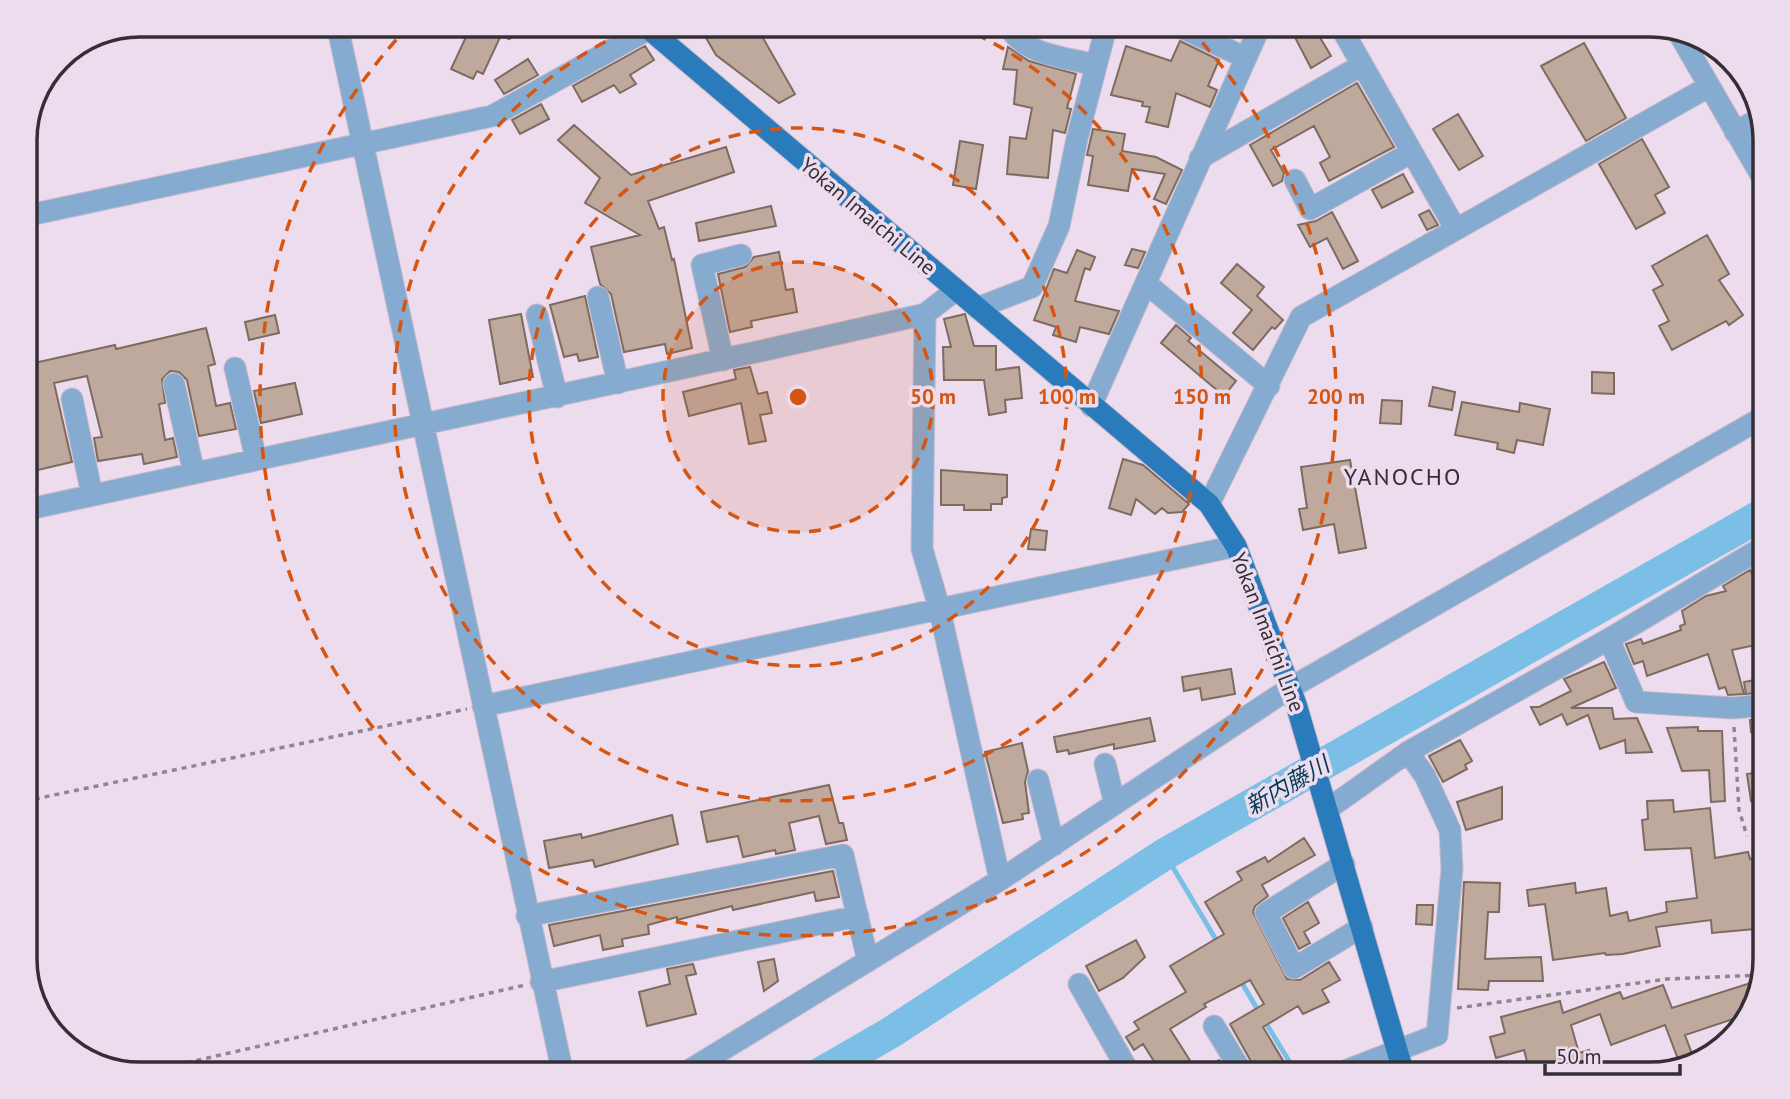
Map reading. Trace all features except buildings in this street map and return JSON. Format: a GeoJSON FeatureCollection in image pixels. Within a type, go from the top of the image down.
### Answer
{"type":"FeatureCollection","features":[{"type":"Feature","properties":{"kind":"main road","name":"Yokan Imaichi Line"},"geometry":{"type":"LineString","coordinates":[[663,37],[1091,407],[1209,504],[1236,546],[1293,696],[1400,1062]]}},
{"type":"Feature","properties":{"kind":"street"},"geometry":{"type":"LineString","coordinates":[[340,37],[560,1062]]}},
{"type":"Feature","properties":{"kind":"street"},"geometry":{"type":"LineString","coordinates":[[37,213],[492,116],[631,37]]}},
{"type":"Feature","properties":{"kind":"street"},"geometry":{"type":"LineString","coordinates":[[1014,37],[1027,48],[1096,65]]}},
{"type":"Feature","properties":{"kind":"street"},"geometry":{"type":"LineString","coordinates":[[977,308],[1032,287],[1059,226],[1077,139],[1104,37]]}},
{"type":"Feature","properties":{"kind":"street"},"geometry":{"type":"LineString","coordinates":[[1201,37],[1246,58]]}},
{"type":"Feature","properties":{"kind":"street"},"geometry":{"type":"LineString","coordinates":[[1091,407],[1255,37]]}},
{"type":"Feature","properties":{"kind":"street"},"geometry":{"type":"LineString","coordinates":[[1346,37],[1455,228]]}},
{"type":"Feature","properties":{"kind":"street"},"geometry":{"type":"LineString","coordinates":[[1686,44],[1708,87],[1753,160]]}},
{"type":"Feature","properties":{"kind":"street"},"geometry":{"type":"LineString","coordinates":[[1200,158],[1362,65]]}},
{"type":"Feature","properties":{"kind":"street"},"geometry":{"type":"LineString","coordinates":[[1209,504],[1301,317],[1708,87]]}},
{"type":"Feature","properties":{"kind":"street"},"geometry":{"type":"LineString","coordinates":[[1735,132],[1752,123]]}},
{"type":"Feature","properties":{"kind":"street"},"geometry":{"type":"LineString","coordinates":[[1295,180],[1311,209],[1412,152]]}},
{"type":"Feature","properties":{"kind":"street"},"geometry":{"type":"LineString","coordinates":[[723,360],[702,265],[741,255]]}},
{"type":"Feature","properties":{"kind":"street"},"geometry":{"type":"LineString","coordinates":[[1147,284],[1269,386]]}},
{"type":"Feature","properties":{"kind":"street"},"geometry":{"type":"LineString","coordinates":[[37,507],[422,422],[557,397],[925,314],[956,290]]}},
{"type":"Feature","properties":{"kind":"street"},"geometry":{"type":"LineString","coordinates":[[598,297],[618,383]]}},
{"type":"Feature","properties":{"kind":"street"},"geometry":{"type":"LineString","coordinates":[[925,314],[922,550],[939,607],[1000,880]]}},
{"type":"Feature","properties":{"kind":"street"},"geometry":{"type":"LineString","coordinates":[[537,315],[557,397]]}},
{"type":"Feature","properties":{"kind":"street"},"geometry":{"type":"LineString","coordinates":[[235,368],[256,459]]}},
{"type":"Feature","properties":{"kind":"street"},"geometry":{"type":"LineString","coordinates":[[174,384],[194,473]]}},
{"type":"Feature","properties":{"kind":"street"},"geometry":{"type":"LineString","coordinates":[[72,399],[92,495]]}},
{"type":"Feature","properties":{"kind":"street"},"geometry":{"type":"LineString","coordinates":[[703,1062],[1000,880],[1115,804],[1753,423]]}},
{"type":"Feature","properties":{"kind":"street"},"geometry":{"type":"LineString","coordinates":[[482,706],[1236,546]]}},
{"type":"Feature","properties":{"kind":"street"},"geometry":{"type":"LineString","coordinates":[[1327,805],[1408,752],[1609,639],[1753,553]]}},
{"type":"Feature","properties":{"kind":"street"},"geometry":{"type":"LineString","coordinates":[[1609,639],[1636,702],[1733,708],[1753,706]]}},
{"type":"Feature","properties":{"kind":"street"},"geometry":{"type":"LineString","coordinates":[[1368,1062],[1437,1035],[1441,1010],[1452,869],[1450,830],[1425,776],[1408,752]]}},
{"type":"Feature","properties":{"kind":"street"},"geometry":{"type":"LineString","coordinates":[[1105,764],[1115,804]]}},
{"type":"Feature","properties":{"kind":"street"},"geometry":{"type":"LineString","coordinates":[[1038,780],[1054,845]]}},
{"type":"Feature","properties":{"kind":"street"},"geometry":{"type":"LineString","coordinates":[[527,916],[843,855],[868,961]]}},
{"type":"Feature","properties":{"kind":"street"},"geometry":{"type":"LineString","coordinates":[[1344,864],[1266,913],[1294,968],[1362,927]]}},
{"type":"Feature","properties":{"kind":"street"},"geometry":{"type":"LineString","coordinates":[[541,982],[858,916]]}},
{"type":"Feature","properties":{"kind":"street"},"geometry":{"type":"LineString","coordinates":[[1079,984],[1123,1062]]}},
{"type":"Feature","properties":{"kind":"street"},"geometry":{"type":"LineString","coordinates":[[1214,1026],[1236,1062]]}},
{"type":"Feature","properties":{"kind":"path"},"geometry":{"type":"LineString","coordinates":[[37,799],[482,706]]}},
{"type":"Feature","properties":{"kind":"path"},"geometry":{"type":"LineString","coordinates":[[1733,708],[1738,810],[1747,836]]}},
{"type":"Feature","properties":{"kind":"path"},"geometry":{"type":"LineString","coordinates":[[1441,1010],[1667,979],[1752,975]]}},
{"type":"Feature","properties":{"kind":"path"},"geometry":{"type":"LineString","coordinates":[[191,1062],[541,982]]}},
{"type":"Feature","properties":{"kind":"waterway","name":"新内藤川"},"geometry":{"type":"LineString","coordinates":[[840,1062],[890,1033],[1165,854],[1753,520]]}},
{"type":"Feature","properties":{"kind":"waterway"},"geometry":{"type":"LineString","coordinates":[[1165,854],[1218,943]]}},
{"type":"Feature","properties":{"kind":"waterway"},"geometry":{"type":"LineString","coordinates":[[1239,978],[1259,1012]]}},
{"type":"Feature","properties":{"kind":"waterway"},"geometry":{"type":"LineString","coordinates":[[1264,1020],[1290,1062]]}},
{"type":"Feature","properties":{"kind":"district","name":"YANOCHO"},"geometry":{"type":"Point","coordinates":[1403,476]}}]}
